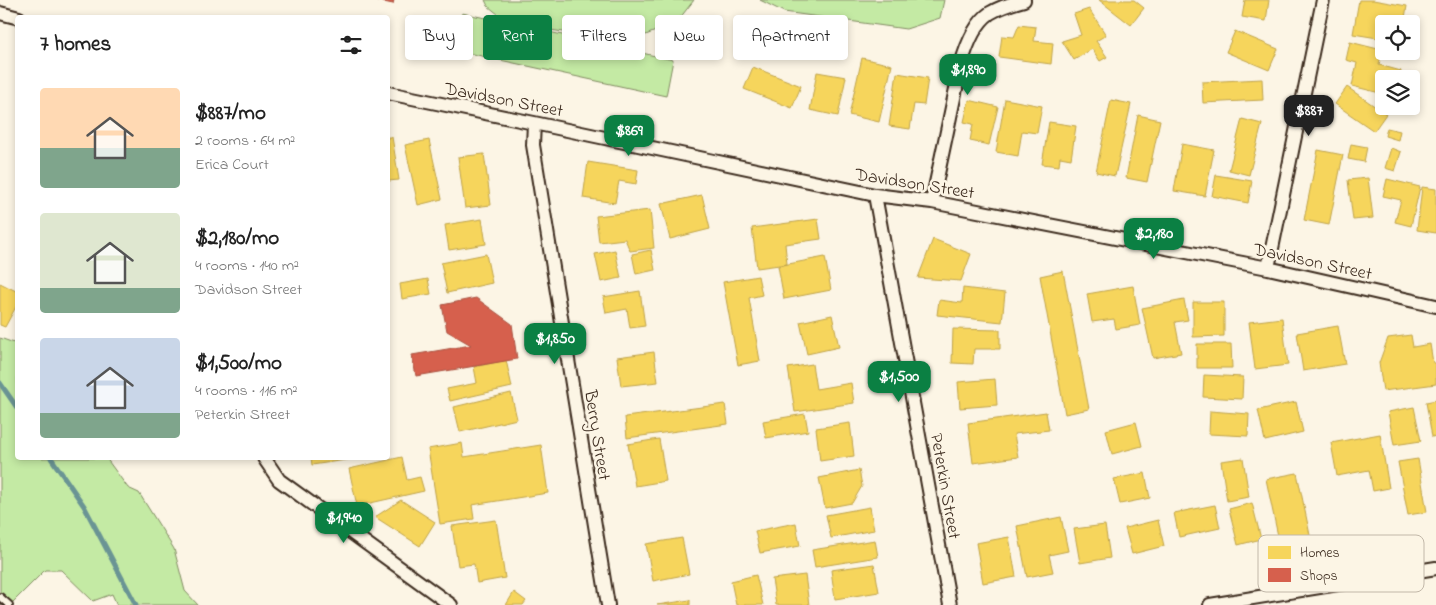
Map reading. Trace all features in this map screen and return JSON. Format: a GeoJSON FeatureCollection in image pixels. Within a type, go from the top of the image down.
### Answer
{"type":"FeatureCollection","features":[{"type":"Feature","properties":{"kind":"street"},"geometry":{"type":"LineString","coordinates":[[932,202],[967,44],[977,27],[990,13],[1024,0]]}},
{"type":"Feature","properties":{"kind":"street"},"geometry":{"type":"LineString","coordinates":[[1268,268],[1323,0]]}},
{"type":"Feature","properties":{"kind":"street"},"geometry":{"type":"LineString","coordinates":[[0,13],[15,17]]}},
{"type":"Feature","properties":{"kind":"street","name":"Davidson Street"},"geometry":{"type":"LineString","coordinates":[[390,93],[875,195],[932,202],[1268,268],[1436,306]]}},
{"type":"Feature","properties":{"kind":"street","name":"Berry Street"},"geometry":{"type":"LineString","coordinates":[[534,123],[533,145],[608,605]]}},
{"type":"Feature","properties":{"kind":"street","name":"Peterkin Street"},"geometry":{"type":"LineString","coordinates":[[875,195],[950,605]]}},
{"type":"Feature","properties":{"kind":"street"},"geometry":{"type":"LineString","coordinates":[[265,460],[279,480],[451,605]]}},
{"type":"Feature","properties":{"kind":"street"},"geometry":{"type":"LineString","coordinates":[[1210,605],[1289,592]]}},
{"type":"Feature","properties":{"kind":"lane"},"geometry":{"type":"LineString","coordinates":[[0,597],[9,605]]}},
{"type":"Feature","properties":{"kind":"green space"},"geometry":{"type":"Polygon","coordinates":[[[485,0],[694,0],[682,15],[655,15],[655,31],[645,35],[645,15],[562,15],[562,32],[552,30],[552,15],[499,15],[488,6],[485,0]]]}},
{"type":"Feature","properties":{"kind":"green space"},"geometry":{"type":"Polygon","coordinates":[[[760,0],[944,0],[940,18],[906,29],[848,21],[848,15],[806,15],[784,12],[760,0]]]}},
{"type":"Feature","properties":{"kind":"green space"},"geometry":{"type":"Polygon","coordinates":[[[473,15],[483,17],[483,56],[473,54],[473,15]]]}},
{"type":"Feature","properties":{"kind":"green space"},"geometry":{"type":"Polygon","coordinates":[[[552,33],[562,35],[562,60],[645,60],[645,54],[655,56],[655,60],[673,60],[666,96],[500,60],[552,60],[552,33]]]}},
{"type":"Feature","properties":{"kind":"green space"},"geometry":{"type":"Polygon","coordinates":[[[0,338],[15,343],[15,460],[107,460],[128,488],[139,493],[174,549],[185,591],[198,605],[117,605],[112,594],[93,601],[61,570],[45,570],[12,603],[0,594],[0,338]]]}},
{"type":"Feature","properties":{"kind":"building: Homes"},"geometry":{"type":"Polygon","coordinates":[[[1099,0],[1134,0],[1144,8],[1131,25],[1099,0]]]}},
{"type":"Feature","properties":{"kind":"building: Homes"},"geometry":{"type":"Polygon","coordinates":[[[1245,0],[1269,0],[1266,21],[1242,17],[1245,0]]]}},
{"type":"Feature","properties":{"kind":"building: Homes"},"geometry":{"type":"Polygon","coordinates":[[[1359,0],[1373,0],[1407,6],[1406,15],[1375,15],[1375,38],[1353,34],[1359,0]]]}},
{"type":"Feature","properties":{"kind":"building: Homes"},"geometry":{"type":"Polygon","coordinates":[[[1089,9],[1106,35],[1096,41],[1107,57],[1100,61],[1092,49],[1074,60],[1062,41],[1081,35],[1074,14],[1089,9]]]}},
{"type":"Feature","properties":{"kind":"building: Homes"},"geometry":{"type":"Polygon","coordinates":[[[1019,25],[1036,27],[1034,41],[1053,43],[1051,64],[999,57],[1002,36],[1014,37],[1019,25]]]}},
{"type":"Feature","properties":{"kind":"building: Homes"},"geometry":{"type":"Polygon","coordinates":[[[1235,31],[1278,49],[1269,70],[1226,52],[1235,31]]]}},
{"type":"Feature","properties":{"kind":"building: Homes"},"geometry":{"type":"Polygon","coordinates":[[[1350,42],[1375,48],[1375,60],[1380,60],[1379,65],[1397,70],[1375,70],[1375,92],[1352,86],[1357,63],[1346,60],[1350,42]]]}},
{"type":"Feature","properties":{"kind":"building: Homes"},"geometry":{"type":"Polygon","coordinates":[[[862,58],[892,65],[879,122],[849,115],[862,58]]]}},
{"type":"Feature","properties":{"kind":"building: Homes"},"geometry":{"type":"Polygon","coordinates":[[[753,67],[801,86],[792,108],[744,89],[753,67]]]}},
{"type":"Feature","properties":{"kind":"building: Homes"},"geometry":{"type":"Polygon","coordinates":[[[817,72],[846,77],[838,116],[810,110],[817,72]]]}},
{"type":"Feature","properties":{"kind":"building: Homes"},"geometry":{"type":"Polygon","coordinates":[[[897,73],[928,78],[924,105],[914,104],[910,129],[889,126],[897,73]]]}},
{"type":"Feature","properties":{"kind":"building: Homes"},"geometry":{"type":"Polygon","coordinates":[[[1262,79],[1263,100],[1203,103],[1202,82],[1262,79]]]}},
{"type":"Feature","properties":{"kind":"building: Homes"},"geometry":{"type":"Polygon","coordinates":[[[1347,87],[1375,106],[1375,115],[1385,115],[1374,131],[1335,104],[1347,87]]]}},
{"type":"Feature","properties":{"kind":"building: Homes"},"geometry":{"type":"Polygon","coordinates":[[[1005,99],[1042,106],[1037,133],[1022,131],[1018,156],[996,152],[1005,99]]]}},
{"type":"Feature","properties":{"kind":"building: Homes"},"geometry":{"type":"Polygon","coordinates":[[[969,100],[998,107],[989,145],[970,141],[973,124],[964,122],[969,100]]]}},
{"type":"Feature","properties":{"kind":"building: Homes"},"geometry":{"type":"Polygon","coordinates":[[[1111,100],[1131,104],[1115,176],[1096,172],[1111,100]]]}},
{"type":"Feature","properties":{"kind":"building: Homes"},"geometry":{"type":"Polygon","coordinates":[[[1138,115],[1160,120],[1147,182],[1126,178],[1138,115]]]}},
{"type":"Feature","properties":{"kind":"building: Homes"},"geometry":{"type":"Polygon","coordinates":[[[1242,119],[1262,124],[1249,175],[1229,170],[1242,119]]]}},
{"type":"Feature","properties":{"kind":"building: Homes"},"geometry":{"type":"Polygon","coordinates":[[[1049,122],[1076,126],[1071,159],[1060,157],[1059,166],[1042,164],[1049,122]]]}},
{"type":"Feature","properties":{"kind":"building: Homes"},"geometry":{"type":"Polygon","coordinates":[[[1387,128],[1400,131],[1398,140],[1385,136],[1387,128]]]}},
{"type":"Feature","properties":{"kind":"building: Homes"},"geometry":{"type":"Polygon","coordinates":[[[390,137],[392,137],[399,180],[390,181],[390,137]]]}},
{"type":"Feature","properties":{"kind":"building: Homes"},"geometry":{"type":"Polygon","coordinates":[[[429,140],[442,199],[418,205],[405,145],[429,140]]]}},
{"type":"Feature","properties":{"kind":"building: Homes"},"geometry":{"type":"Polygon","coordinates":[[[1182,144],[1214,150],[1205,196],[1174,191],[1182,144]]]}},
{"type":"Feature","properties":{"kind":"building: Homes"},"geometry":{"type":"Polygon","coordinates":[[[1351,144],[1367,147],[1364,162],[1348,159],[1351,144]]]}},
{"type":"Feature","properties":{"kind":"building: Homes"},"geometry":{"type":"Polygon","coordinates":[[[1391,148],[1401,152],[1395,171],[1385,168],[1391,148]]]}},
{"type":"Feature","properties":{"kind":"building: Homes"},"geometry":{"type":"Polygon","coordinates":[[[1318,150],[1343,155],[1329,225],[1304,220],[1318,150]]]}},
{"type":"Feature","properties":{"kind":"building: Homes"},"geometry":{"type":"Polygon","coordinates":[[[484,154],[491,205],[465,208],[458,157],[484,154]]]}},
{"type":"Feature","properties":{"kind":"building: Homes"},"geometry":{"type":"Polygon","coordinates":[[[588,162],[638,170],[636,184],[619,181],[615,203],[583,198],[588,162]]]}},
{"type":"Feature","properties":{"kind":"building: Homes"},"geometry":{"type":"Polygon","coordinates":[[[1216,175],[1252,181],[1248,203],[1212,196],[1216,175]]]}},
{"type":"Feature","properties":{"kind":"building: Homes"},"geometry":{"type":"Polygon","coordinates":[[[1368,178],[1373,218],[1353,220],[1348,180],[1368,178]]]}},
{"type":"Feature","properties":{"kind":"building: Homes"},"geometry":{"type":"Polygon","coordinates":[[[1387,179],[1420,187],[1411,226],[1395,222],[1401,200],[1383,196],[1387,179]]]}},
{"type":"Feature","properties":{"kind":"building: Homes"},"geometry":{"type":"Polygon","coordinates":[[[1422,187],[1436,189],[1436,233],[1417,230],[1422,187]]]}},
{"type":"Feature","properties":{"kind":"building: Homes"},"geometry":{"type":"Polygon","coordinates":[[[702,195],[710,229],[670,239],[661,204],[702,195]]]}},
{"type":"Feature","properties":{"kind":"building: Homes"},"geometry":{"type":"Polygon","coordinates":[[[650,210],[654,248],[630,251],[625,239],[599,242],[596,216],[650,210]]]}},
{"type":"Feature","properties":{"kind":"building: Homes"},"geometry":{"type":"Polygon","coordinates":[[[482,219],[486,244],[449,250],[445,225],[482,219]]]}},
{"type":"Feature","properties":{"kind":"building: Homes"},"geometry":{"type":"Polygon","coordinates":[[[818,219],[821,239],[785,244],[787,264],[757,268],[752,228],[818,219]]]}},
{"type":"Feature","properties":{"kind":"building: Homes"},"geometry":{"type":"Polygon","coordinates":[[[933,239],[971,254],[961,281],[918,278],[933,239]]]}},
{"type":"Feature","properties":{"kind":"building: Homes"},"geometry":{"type":"Polygon","coordinates":[[[615,250],[621,278],[601,282],[595,254],[615,250]]]}},
{"type":"Feature","properties":{"kind":"building: Homes"},"geometry":{"type":"Polygon","coordinates":[[[651,250],[655,270],[636,274],[632,254],[651,250]]]}},
{"type":"Feature","properties":{"kind":"building: Homes"},"geometry":{"type":"Polygon","coordinates":[[[486,254],[492,283],[447,293],[441,263],[486,254]]]}},
{"type":"Feature","properties":{"kind":"building: Homes"},"geometry":{"type":"Polygon","coordinates":[[[825,257],[831,290],[784,299],[778,266],[825,257]]]}},
{"type":"Feature","properties":{"kind":"building: Homes"},"geometry":{"type":"Polygon","coordinates":[[[1063,271],[1089,409],[1065,414],[1040,276],[1063,271]]]}},
{"type":"Feature","properties":{"kind":"building: Homes"},"geometry":{"type":"Polygon","coordinates":[[[758,276],[762,295],[749,298],[760,361],[738,365],[723,282],[758,276]]]}},
{"type":"Feature","properties":{"kind":"building: Homes"},"geometry":{"type":"Polygon","coordinates":[[[428,279],[431,294],[402,299],[400,284],[428,279]]]}},
{"type":"Feature","properties":{"kind":"building: Homes"},"geometry":{"type":"Polygon","coordinates":[[[0,283],[15,290],[15,309],[5,327],[0,325],[0,283]]]}},
{"type":"Feature","properties":{"kind":"building: Homes"},"geometry":{"type":"Polygon","coordinates":[[[1133,286],[1140,325],[1116,329],[1114,319],[1092,322],[1087,294],[1133,286]]]}},
{"type":"Feature","properties":{"kind":"building: Homes"},"geometry":{"type":"Polygon","coordinates":[[[963,288],[1005,293],[1002,322],[937,315],[939,300],[962,303],[963,288]]]}},
{"type":"Feature","properties":{"kind":"building: Homes"},"geometry":{"type":"Polygon","coordinates":[[[640,291],[645,326],[630,328],[627,309],[606,313],[603,297],[640,291]]]}},
{"type":"Feature","properties":{"kind":"building: Homes"},"geometry":{"type":"Polygon","coordinates":[[[1184,300],[1188,320],[1175,322],[1181,353],[1153,358],[1142,308],[1184,300]]]}},
{"type":"Feature","properties":{"kind":"building: Homes"},"geometry":{"type":"Polygon","coordinates":[[[1193,302],[1224,302],[1224,336],[1193,337],[1193,302]]]}},
{"type":"Feature","properties":{"kind":"building: Homes"},"geometry":{"type":"Polygon","coordinates":[[[832,315],[839,347],[807,354],[800,322],[832,315]]]}},
{"type":"Feature","properties":{"kind":"building: Homes"},"geometry":{"type":"Polygon","coordinates":[[[1282,318],[1288,365],[1255,369],[1249,322],[1282,318]]]}},
{"type":"Feature","properties":{"kind":"building: Homes"},"geometry":{"type":"Polygon","coordinates":[[[1338,326],[1345,364],[1303,371],[1297,333],[1338,326]]]}},
{"type":"Feature","properties":{"kind":"building: Homes"},"geometry":{"type":"Polygon","coordinates":[[[953,329],[1000,330],[1000,349],[974,349],[973,364],[952,363],[953,329]]]}},
{"type":"Feature","properties":{"kind":"building: Homes"},"geometry":{"type":"Polygon","coordinates":[[[1411,335],[1413,347],[1430,344],[1433,363],[1436,363],[1436,384],[1383,391],[1379,363],[1388,338],[1411,335]]]}},
{"type":"Feature","properties":{"kind":"building: Homes"},"geometry":{"type":"Polygon","coordinates":[[[1197,344],[1231,344],[1232,368],[1197,368],[1197,344]]]}},
{"type":"Feature","properties":{"kind":"building: Homes"},"geometry":{"type":"Polygon","coordinates":[[[654,352],[658,382],[621,386],[617,357],[654,352]]]}},
{"type":"Feature","properties":{"kind":"building: Homes"},"geometry":{"type":"Polygon","coordinates":[[[506,360],[512,387],[450,401],[447,389],[477,383],[474,367],[506,360]]]}},
{"type":"Feature","properties":{"kind":"building: Homes"},"geometry":{"type":"Polygon","coordinates":[[[812,364],[816,389],[851,383],[854,403],[795,412],[788,368],[812,364]]]}},
{"type":"Feature","properties":{"kind":"building: Homes"},"geometry":{"type":"Polygon","coordinates":[[[1204,375],[1243,377],[1242,399],[1203,397],[1204,375]]]}},
{"type":"Feature","properties":{"kind":"building: Homes"},"geometry":{"type":"Polygon","coordinates":[[[995,379],[997,405],[960,408],[958,382],[995,379]]]}},
{"type":"Feature","properties":{"kind":"building: Homes"},"geometry":{"type":"Polygon","coordinates":[[[511,393],[517,419],[460,432],[454,407],[511,393]]]}},
{"type":"Feature","properties":{"kind":"building: Homes"},"geometry":{"type":"Polygon","coordinates":[[[1436,400],[1436,436],[1432,437],[1426,402],[1436,400]]]}},
{"type":"Feature","properties":{"kind":"building: Homes"},"geometry":{"type":"Polygon","coordinates":[[[1296,402],[1303,432],[1265,441],[1258,410],[1296,402]]]}},
{"type":"Feature","properties":{"kind":"building: Homes"},"geometry":{"type":"Polygon","coordinates":[[[725,404],[728,424],[627,438],[625,417],[725,404]]]}},
{"type":"Feature","properties":{"kind":"building: Homes"},"geometry":{"type":"Polygon","coordinates":[[[1414,407],[1421,441],[1394,445],[1388,412],[1414,407]]]}},
{"type":"Feature","properties":{"kind":"building: Homes"},"geometry":{"type":"Polygon","coordinates":[[[1210,411],[1249,414],[1248,436],[1209,434],[1210,411]]]}},
{"type":"Feature","properties":{"kind":"building: Homes"},"geometry":{"type":"Polygon","coordinates":[[[1046,412],[1049,430],[1014,434],[1018,457],[973,463],[968,423],[1046,412]]]}},
{"type":"Feature","properties":{"kind":"building: Homes"},"geometry":{"type":"Polygon","coordinates":[[[805,414],[808,431],[766,438],[763,421],[805,414]]]}},
{"type":"Feature","properties":{"kind":"building: Homes"},"geometry":{"type":"Polygon","coordinates":[[[1136,422],[1142,446],[1112,454],[1106,430],[1136,422]]]}},
{"type":"Feature","properties":{"kind":"building: Homes"},"geometry":{"type":"Polygon","coordinates":[[[850,423],[854,456],[820,461],[816,428],[850,423]]]}},
{"type":"Feature","properties":{"kind":"building: Homes"},"geometry":{"type":"Polygon","coordinates":[[[1380,434],[1389,488],[1373,491],[1369,470],[1337,476],[1331,443],[1380,434]]]}},
{"type":"Feature","properties":{"kind":"building: Homes"},"geometry":{"type":"Polygon","coordinates":[[[659,439],[666,481],[635,486],[628,444],[659,439]]]}},
{"type":"Feature","properties":{"kind":"building: Homes"},"geometry":{"type":"Polygon","coordinates":[[[462,443],[464,457],[541,445],[548,493],[472,505],[474,519],[440,524],[428,449],[462,443]]]}},
{"type":"Feature","properties":{"kind":"building: Homes"},"geometry":{"type":"Polygon","coordinates":[[[402,457],[407,480],[420,477],[424,491],[357,506],[349,469],[402,457]]]}},
{"type":"Feature","properties":{"kind":"building: Homes"},"geometry":{"type":"Polygon","coordinates":[[[1243,458],[1249,497],[1227,501],[1221,461],[1243,458]]]}},
{"type":"Feature","properties":{"kind":"building: Homes"},"geometry":{"type":"Polygon","coordinates":[[[1418,459],[1427,512],[1408,515],[1398,462],[1418,459]]]}},
{"type":"Feature","properties":{"kind":"building: Homes"},"geometry":{"type":"Polygon","coordinates":[[[311,460],[346,460],[312,465],[311,460]]]}},
{"type":"Feature","properties":{"kind":"building: Homes"},"geometry":{"type":"Polygon","coordinates":[[[859,470],[862,486],[852,503],[825,508],[819,478],[859,470]]]}},
{"type":"Feature","properties":{"kind":"building: Homes"},"geometry":{"type":"Polygon","coordinates":[[[1145,473],[1150,498],[1120,504],[1114,479],[1145,473]]]}},
{"type":"Feature","properties":{"kind":"building: Homes"},"geometry":{"type":"Polygon","coordinates":[[[1297,473],[1310,535],[1278,535],[1266,479],[1297,473]]]}},
{"type":"Feature","properties":{"kind":"building: Homes"},"geometry":{"type":"Polygon","coordinates":[[[401,500],[435,522],[420,546],[375,517],[401,500]]]}},
{"type":"Feature","properties":{"kind":"building: Homes"},"geometry":{"type":"Polygon","coordinates":[[[1252,503],[1260,535],[1258,535],[1258,540],[1238,545],[1229,509],[1252,503]]]}},
{"type":"Feature","properties":{"kind":"building: Homes"},"geometry":{"type":"Polygon","coordinates":[[[1215,505],[1220,528],[1179,537],[1174,513],[1215,505]]]}},
{"type":"Feature","properties":{"kind":"building: Homes"},"geometry":{"type":"Polygon","coordinates":[[[870,507],[874,530],[831,538],[826,515],[870,507]]]}},
{"type":"Feature","properties":{"kind":"building: Homes"},"geometry":{"type":"Polygon","coordinates":[[[1061,517],[1068,551],[1049,555],[1053,572],[1027,577],[1017,526],[1061,517]]]}},
{"type":"Feature","properties":{"kind":"building: Homes"},"geometry":{"type":"Polygon","coordinates":[[[496,520],[505,578],[477,583],[474,564],[458,566],[452,526],[496,520]]]}},
{"type":"Feature","properties":{"kind":"building: Homes"},"geometry":{"type":"Polygon","coordinates":[[[1158,520],[1164,546],[1132,554],[1125,528],[1158,520]]]}},
{"type":"Feature","properties":{"kind":"building: Homes"},"geometry":{"type":"Polygon","coordinates":[[[796,523],[800,546],[760,553],[755,531],[796,523]]]}},
{"type":"Feature","properties":{"kind":"building: Homes"},"geometry":{"type":"Polygon","coordinates":[[[1105,525],[1110,558],[1080,563],[1074,529],[1105,525]]]}},
{"type":"Feature","properties":{"kind":"building: Homes"},"geometry":{"type":"Polygon","coordinates":[[[1009,537],[1016,577],[983,583],[976,543],[1009,537]]]}},
{"type":"Feature","properties":{"kind":"building: Homes"},"geometry":{"type":"Polygon","coordinates":[[[682,538],[689,574],[653,581],[646,544],[682,538]]]}},
{"type":"Feature","properties":{"kind":"building: Homes"},"geometry":{"type":"Polygon","coordinates":[[[875,540],[878,557],[815,567],[812,550],[875,540]]]}},
{"type":"Feature","properties":{"kind":"building: Homes"},"geometry":{"type":"Polygon","coordinates":[[[874,564],[879,592],[835,599],[831,570],[874,564]]]}},
{"type":"Feature","properties":{"kind":"building: Homes"},"geometry":{"type":"Polygon","coordinates":[[[756,575],[763,605],[736,605],[731,581],[756,575]]]}},
{"type":"Feature","properties":{"kind":"building: Homes"},"geometry":{"type":"Polygon","coordinates":[[[805,575],[809,605],[776,605],[772,579],[805,575]]]}},
{"type":"Feature","properties":{"kind":"building: Homes"},"geometry":{"type":"Polygon","coordinates":[[[514,592],[526,601],[523,605],[506,605],[514,592]]]}},
{"type":"Feature","properties":{"kind":"building: Homes"},"geometry":{"type":"Polygon","coordinates":[[[690,600],[690,605],[657,605],[690,600]]]}},
{"type":"Feature","properties":{"kind":"building: Shops"},"geometry":{"type":"Polygon","coordinates":[[[374,0],[394,0],[393,4],[374,0]]]}},
{"type":"Feature","properties":{"kind":"building: Shops"},"geometry":{"type":"Polygon","coordinates":[[[476,298],[512,324],[517,359],[416,376],[412,355],[471,345],[447,331],[442,305],[476,298]]]}},
{"type":"Feature","properties":{"kind":"waterway"},"geometry":{"type":"LineString","coordinates":[[0,383],[15,405]]}},
{"type":"Feature","properties":{"kind":"waterway"},"geometry":{"type":"LineString","coordinates":[[52,460],[84,506],[136,605]]}}]}
